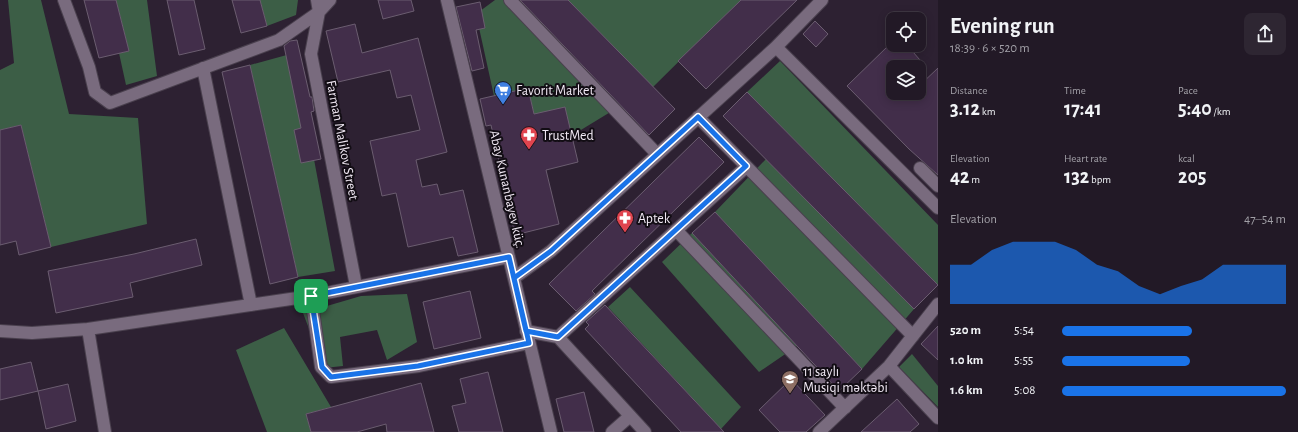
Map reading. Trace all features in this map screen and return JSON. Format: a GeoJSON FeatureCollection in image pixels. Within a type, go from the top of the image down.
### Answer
{"type":"FeatureCollection","features":[{"type":"Feature","properties":{"kind":"street"},"geometry":{"type":"LineString","coordinates":[[64,0],[88,67],[95,92],[110,103],[279,40],[318,6],[330,0]]}},
{"type":"Feature","properties":{"kind":"street","name":"Abay Kunanbayev küç."},"geometry":{"type":"LineString","coordinates":[[447,0],[551,432]]}},
{"type":"Feature","properties":{"kind":"street"},"geometry":{"type":"LineString","coordinates":[[510,0],[657,154]]}},
{"type":"Feature","properties":{"kind":"street"},"geometry":{"type":"LineString","coordinates":[[514,278],[551,251],[776,47],[822,0]]}},
{"type":"Feature","properties":{"kind":"street","name":"Farman Malikov Street"},"geometry":{"type":"LineString","coordinates":[[318,6],[311,54],[356,286]]}},
{"type":"Feature","properties":{"kind":"street"},"geometry":{"type":"LineString","coordinates":[[776,47],[938,208]]}},
{"type":"Feature","properties":{"kind":"street"},"geometry":{"type":"LineString","coordinates":[[203,68],[251,305]]}},
{"type":"Feature","properties":{"kind":"street"},"geometry":{"type":"LineString","coordinates":[[698,117],[913,336]]}},
{"type":"Feature","properties":{"kind":"street"},"geometry":{"type":"LineString","coordinates":[[558,337],[746,166]]}},
{"type":"Feature","properties":{"kind":"street"},"geometry":{"type":"LineString","coordinates":[[920,168],[938,186]]}},
{"type":"Feature","properties":{"kind":"street"},"geometry":{"type":"LineString","coordinates":[[676,230],[845,408]]}},
{"type":"Feature","properties":{"kind":"street"},"geometry":{"type":"LineString","coordinates":[[0,331],[32,333],[88,329],[311,296],[509,257]]}},
{"type":"Feature","properties":{"kind":"street"},"geometry":{"type":"LineString","coordinates":[[311,296],[322,367],[331,377],[418,366],[529,343]]}},
{"type":"Feature","properties":{"kind":"street"},"geometry":{"type":"LineString","coordinates":[[819,432],[888,366],[913,336],[936,312]]}},
{"type":"Feature","properties":{"kind":"street"},"geometry":{"type":"LineString","coordinates":[[88,329],[105,432]]}},
{"type":"Feature","properties":{"kind":"street"},"geometry":{"type":"LineString","coordinates":[[526,331],[558,337],[629,417],[645,432]]}},
{"type":"Feature","properties":{"kind":"street"},"geometry":{"type":"LineString","coordinates":[[888,366],[938,418]]}},
{"type":"Feature","properties":{"kind":"street"},"geometry":{"type":"LineString","coordinates":[[612,432],[629,417]]}},
{"type":"Feature","properties":{"kind":"green space"},"geometry":{"type":"Polygon","coordinates":[[[8,0],[41,0],[69,114],[138,118],[147,224],[51,247],[21,125],[0,130],[0,70],[14,63],[8,0]]]}},
{"type":"Feature","properties":{"kind":"green space"},"geometry":{"type":"Polygon","coordinates":[[[116,0],[147,0],[157,76],[126,85],[119,53],[129,51],[116,0]]]}},
{"type":"Feature","properties":{"kind":"green space"},"geometry":{"type":"Polygon","coordinates":[[[260,0],[298,0],[296,15],[267,26],[260,0]]]}},
{"type":"Feature","properties":{"kind":"green space"},"geometry":{"type":"Polygon","coordinates":[[[495,0],[512,0],[617,108],[571,136],[534,114],[528,88],[494,96],[476,14],[495,0]]]}},
{"type":"Feature","properties":{"kind":"green space"},"geometry":{"type":"Polygon","coordinates":[[[568,0],[741,0],[653,87],[568,0]]]}},
{"type":"Feature","properties":{"kind":"green space"},"geometry":{"type":"Polygon","coordinates":[[[294,53],[335,271],[298,277],[250,65],[294,53]]]}},
{"type":"Feature","properties":{"kind":"green space"},"geometry":{"type":"Polygon","coordinates":[[[780,61],[938,225],[938,285],[747,92],[780,61]]]}},
{"type":"Feature","properties":{"kind":"green space"},"geometry":{"type":"Polygon","coordinates":[[[766,159],[914,309],[862,369],[715,212],[766,159]]]}},
{"type":"Feature","properties":{"kind":"green space"},"geometry":{"type":"Polygon","coordinates":[[[692,233],[797,346],[759,372],[662,262],[692,233]]]}},
{"type":"Feature","properties":{"kind":"green space"},"geometry":{"type":"Polygon","coordinates":[[[630,287],[741,407],[721,429],[608,307],[630,287]]]}},
{"type":"Feature","properties":{"kind":"green space"},"geometry":{"type":"Polygon","coordinates":[[[407,294],[417,342],[387,360],[377,330],[340,337],[343,366],[324,368],[303,313],[361,296],[407,294]]]}},
{"type":"Feature","properties":{"kind":"green space"},"geometry":{"type":"Polygon","coordinates":[[[284,328],[331,407],[306,414],[311,432],[267,432],[236,350],[284,328]]]}},
{"type":"Feature","properties":{"kind":"green space"},"geometry":{"type":"Polygon","coordinates":[[[912,354],[938,386],[938,407],[899,367],[912,354]]]}},
{"type":"Feature","properties":{"kind":"building"},"geometry":{"type":"Polygon","coordinates":[[[84,0],[116,0],[129,51],[99,58],[84,0]]]}},
{"type":"Feature","properties":{"kind":"building"},"geometry":{"type":"Polygon","coordinates":[[[167,0],[194,0],[205,49],[179,55],[167,0]]]}},
{"type":"Feature","properties":{"kind":"building"},"geometry":{"type":"Polygon","coordinates":[[[232,0],[260,0],[267,26],[241,33],[232,0]]]}},
{"type":"Feature","properties":{"kind":"building"},"geometry":{"type":"Polygon","coordinates":[[[378,0],[411,0],[414,11],[383,19],[378,0]]]}},
{"type":"Feature","properties":{"kind":"building"},"geometry":{"type":"Polygon","coordinates":[[[520,0],[568,0],[675,109],[649,135],[520,0]]]}},
{"type":"Feature","properties":{"kind":"building"},"geometry":{"type":"Polygon","coordinates":[[[741,0],[797,0],[706,89],[678,61],[741,0]]]}},
{"type":"Feature","properties":{"kind":"building"},"geometry":{"type":"Polygon","coordinates":[[[480,2],[485,28],[476,30],[484,68],[472,71],[456,7],[480,2]]]}},
{"type":"Feature","properties":{"kind":"building"},"geometry":{"type":"Polygon","coordinates":[[[815,21],[828,34],[816,47],[803,34],[815,21]]]}},
{"type":"Feature","properties":{"kind":"building"},"geometry":{"type":"Polygon","coordinates":[[[355,24],[362,53],[418,38],[447,152],[416,160],[422,187],[437,184],[440,195],[463,190],[478,252],[458,256],[453,237],[408,247],[396,193],[382,196],[370,141],[420,130],[411,95],[397,98],[390,70],[338,82],[326,31],[355,24]]]}},
{"type":"Feature","properties":{"kind":"building"},"geometry":{"type":"Polygon","coordinates":[[[297,40],[310,97],[312,97],[314,111],[311,112],[321,159],[301,163],[294,130],[301,128],[284,46],[290,41],[297,40]]]}},
{"type":"Feature","properties":{"kind":"building"},"geometry":{"type":"Polygon","coordinates":[[[886,48],[886,52],[913,52],[920,60],[886,60],[886,100],[926,100],[926,79],[938,68],[938,175],[909,149],[847,86],[886,48]]]}},
{"type":"Feature","properties":{"kind":"building"},"geometry":{"type":"Polygon","coordinates":[[[250,65],[298,277],[270,284],[222,72],[250,65]]]}},
{"type":"Feature","properties":{"kind":"building"},"geometry":{"type":"Polygon","coordinates":[[[528,88],[534,114],[565,107],[578,162],[546,170],[559,224],[515,235],[491,125],[486,126],[480,99],[528,88]]]}},
{"type":"Feature","properties":{"kind":"building"},"geometry":{"type":"Polygon","coordinates":[[[747,92],[938,285],[914,309],[723,116],[747,92]]]}},
{"type":"Feature","properties":{"kind":"building"},"geometry":{"type":"Polygon","coordinates":[[[21,125],[51,247],[19,255],[16,241],[0,245],[0,130],[21,125]]]}},
{"type":"Feature","properties":{"kind":"building"},"geometry":{"type":"Polygon","coordinates":[[[699,137],[724,162],[592,291],[595,294],[576,311],[549,284],[699,137]]]}},
{"type":"Feature","properties":{"kind":"building"},"geometry":{"type":"Polygon","coordinates":[[[715,212],[862,369],[839,391],[692,233],[715,212]]]}},
{"type":"Feature","properties":{"kind":"building"},"geometry":{"type":"Polygon","coordinates":[[[196,239],[202,265],[130,283],[133,297],[56,313],[48,271],[134,254],[196,239]]]}},
{"type":"Feature","properties":{"kind":"building"},"geometry":{"type":"Polygon","coordinates":[[[470,291],[481,338],[434,349],[423,302],[470,291]]]}},
{"type":"Feature","properties":{"kind":"building"},"geometry":{"type":"Polygon","coordinates":[[[605,305],[724,432],[681,432],[585,329],[589,325],[586,322],[605,305]]]}},
{"type":"Feature","properties":{"kind":"building"},"geometry":{"type":"Polygon","coordinates":[[[938,326],[938,360],[921,344],[938,326]]]}},
{"type":"Feature","properties":{"kind":"building"},"geometry":{"type":"Polygon","coordinates":[[[31,362],[38,391],[0,400],[0,369],[31,362]]]}},
{"type":"Feature","properties":{"kind":"building"},"geometry":{"type":"Polygon","coordinates":[[[488,372],[503,432],[459,432],[452,406],[466,403],[460,379],[488,372]]]}},
{"type":"Feature","properties":{"kind":"building","name":"11 saylı Musiqi məktəbi"},"geometry":{"type":"Polygon","coordinates":[[[791,379],[825,415],[806,432],[780,432],[759,410],[791,379]]]}},
{"type":"Feature","properties":{"kind":"building"},"geometry":{"type":"Polygon","coordinates":[[[421,383],[434,432],[387,432],[386,424],[357,432],[311,432],[306,414],[421,383]]]}},
{"type":"Feature","properties":{"kind":"building"},"geometry":{"type":"Polygon","coordinates":[[[68,384],[76,421],[46,429],[38,391],[68,384]]]}},
{"type":"Feature","properties":{"kind":"building"},"geometry":{"type":"Polygon","coordinates":[[[584,392],[594,432],[564,432],[556,399],[584,392]]]}},
{"type":"Feature","properties":{"kind":"building"},"geometry":{"type":"Polygon","coordinates":[[[897,399],[919,424],[910,432],[861,432],[897,399]]]}},
{"type":"Feature","properties":{"kind":"place","name":"Favorit Market"},"geometry":{"type":"Point","coordinates":[503,105]}},
{"type":"Feature","properties":{"kind":"place","name":"TrustMed"},"geometry":{"type":"Point","coordinates":[529,150]}},
{"type":"Feature","properties":{"kind":"place","name":"Aptek"},"geometry":{"type":"Point","coordinates":[625,233]}},
{"type":"Feature","properties":{"kind":"place","name":"11 saylı Musiqi məktəbi"},"geometry":{"type":"Point","coordinates":[790,394]}},
{"type":"Feature","properties":{"kind":"route"},"geometry":{"type":"LineString","coordinates":[[311,296],[322,367],[331,377],[339,378],[418,366],[529,343],[526,331],[514,278],[551,251],[698,117],[746,166],[558,337],[526,331],[509,257],[311,296]]}}]}
